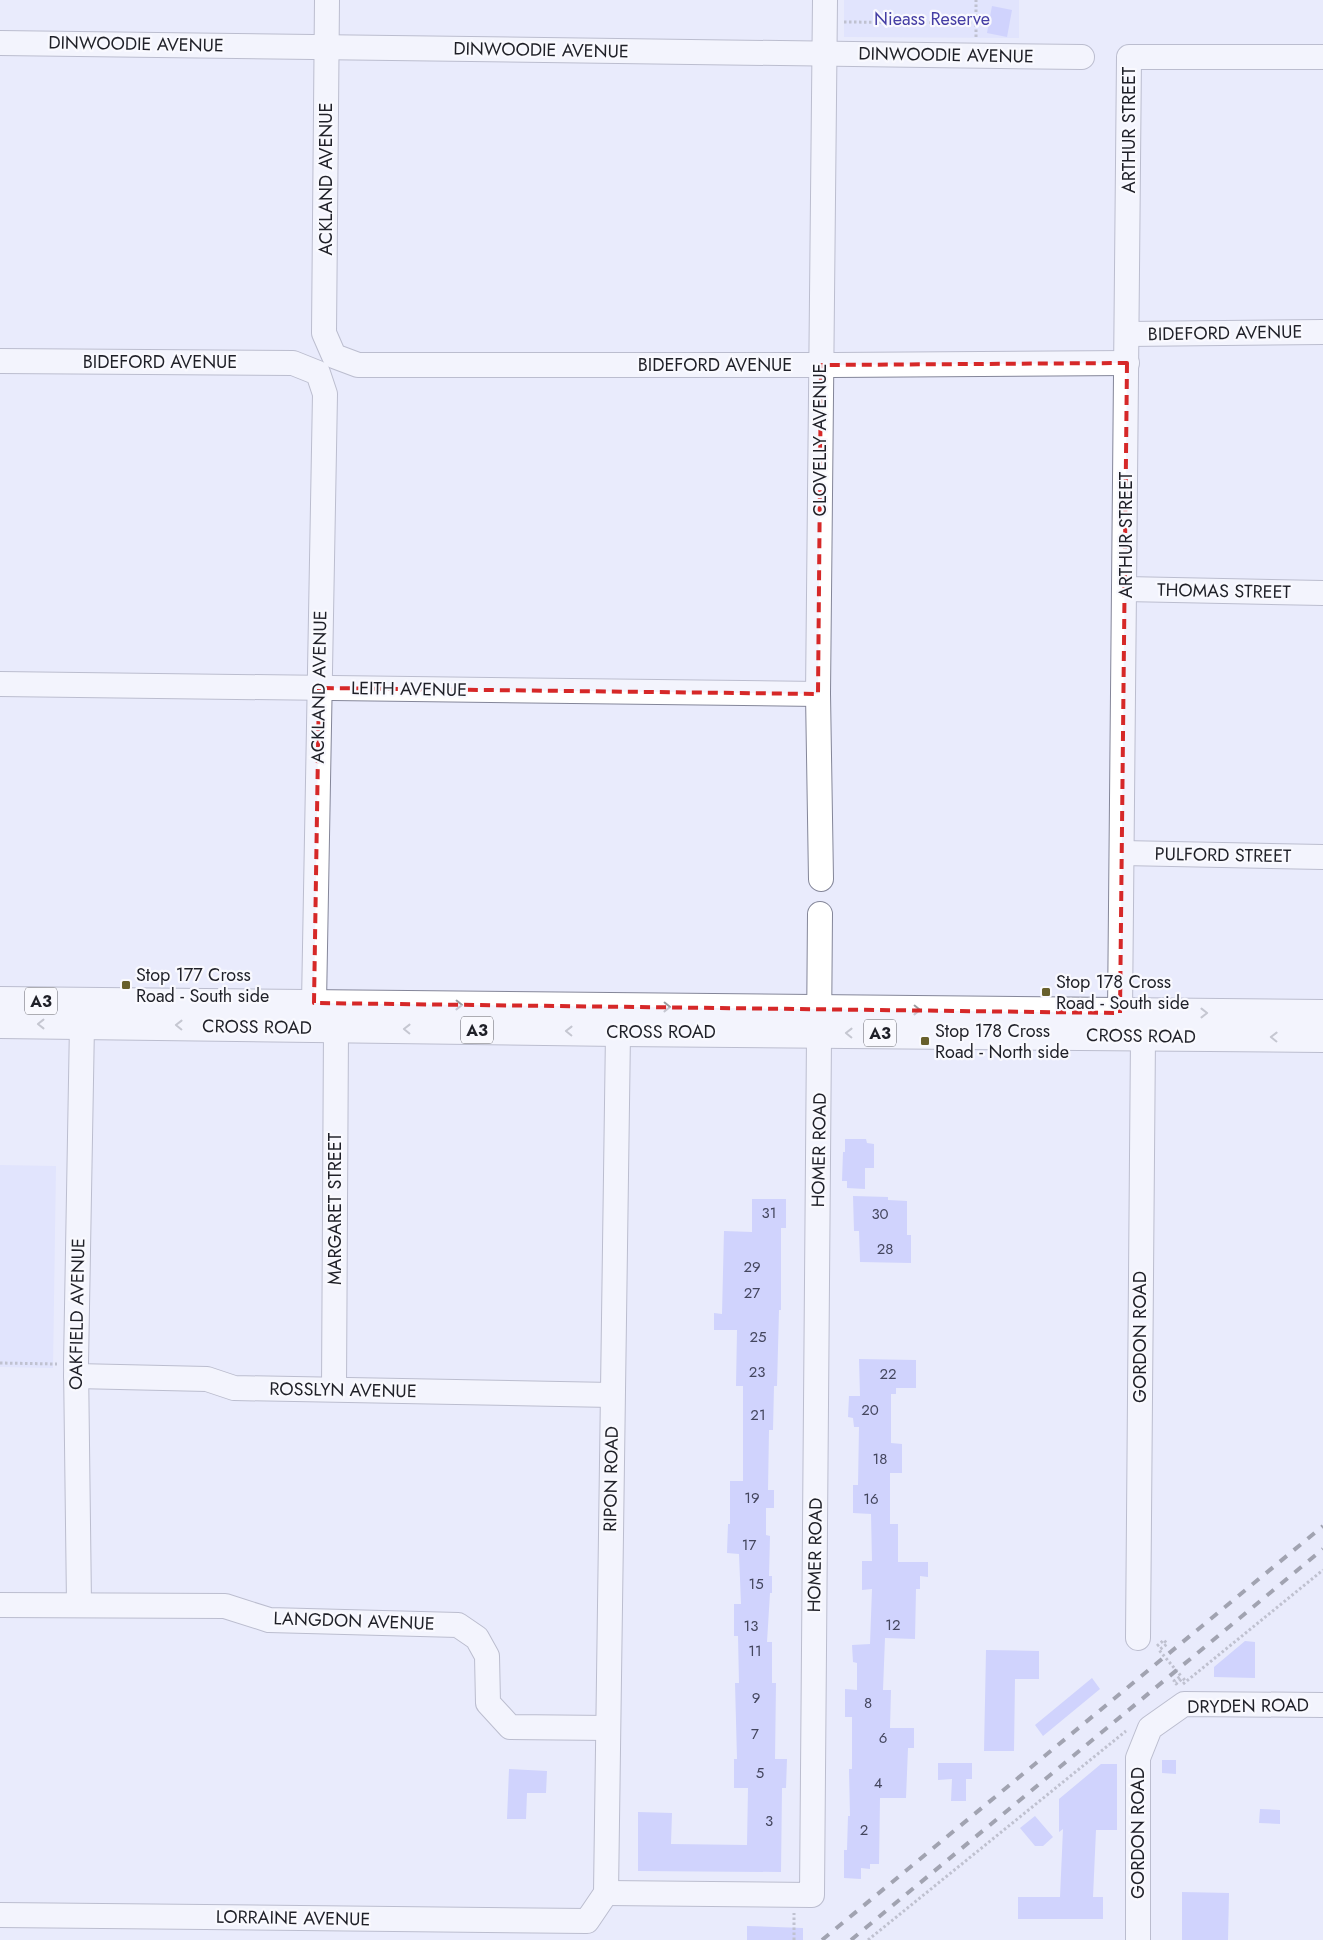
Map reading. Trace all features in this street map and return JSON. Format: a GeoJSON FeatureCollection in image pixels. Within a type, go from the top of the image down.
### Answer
{"type":"FeatureCollection","features":[{"type":"Feature","properties":{"kind":"highway","name":"CROSS ROAD"},"geometry":{"type":"LineString","coordinates":[[0,1001],[82,1013],[336,1028],[618,1019],[820,1020],[1120,1012],[1323,1014]]}},
{"type":"Feature","properties":{"kind":"highway","name":"CROSS ROAD"},"geometry":{"type":"LineString","coordinates":[[0,1024],[82,1013],[314,1003],[618,1019]]}},
{"type":"Feature","properties":{"kind":"highway"},"geometry":{"type":"LineString","coordinates":[[298,1027],[314,1003],[336,1028],[357,1004]]}},
{"type":"Feature","properties":{"kind":"highway"},"geometry":{"type":"LineString","coordinates":[[1120,1012],[1143,1036]]}},
{"type":"Feature","properties":{"kind":"highway","name":"CROSS ROAD"},"geometry":{"type":"LineString","coordinates":[[820,1020],[1143,1036],[1323,1038]]}},
{"type":"Feature","properties":{"kind":"street","name":"ACKLAND AVENUE"},"geometry":{"type":"LineString","coordinates":[[314,1003],[326,364],[324,333],[327,0]]}},
{"type":"Feature","properties":{"kind":"street","name":"CLOVELLY AVENUE"},"geometry":{"type":"LineString","coordinates":[[822,879],[818,694],[824,11]]}},
{"type":"Feature","properties":{"kind":"street","name":"DINWOODIE AVENUE"},"geometry":{"type":"LineString","coordinates":[[0,42],[1082,57]]}},
{"type":"Feature","properties":{"kind":"street","name":"ARTHUR STREET"},"geometry":{"type":"LineString","coordinates":[[1120,1012],[1130,57],[1323,57]]}},
{"type":"Feature","properties":{"kind":"street","name":"BIDEFORD AVENUE"},"geometry":{"type":"LineString","coordinates":[[1128,334],[1323,332]]}},
{"type":"Feature","properties":{"kind":"street","name":"BIDEFORD AVENUE"},"geometry":{"type":"LineString","coordinates":[[0,361],[358,365],[1127,363]]}},
{"type":"Feature","properties":{"kind":"street","name":"THOMAS STREET"},"geometry":{"type":"LineString","coordinates":[[1125,589],[1323,593]]}},
{"type":"Feature","properties":{"kind":"street","name":"LEITH AVENUE"},"geometry":{"type":"LineString","coordinates":[[0,684],[818,694]]}},
{"type":"Feature","properties":{"kind":"street","name":"PULFORD STREET"},"geometry":{"type":"LineString","coordinates":[[1122,853],[1323,857]]}},
{"type":"Feature","properties":{"kind":"street"},"geometry":{"type":"LineString","coordinates":[[820,914],[820,1020]]}},
{"type":"Feature","properties":{"kind":"street","name":"OAKFIELD AVENUE"},"geometry":{"type":"LineString","coordinates":[[79,1604],[76,1370],[82,1013]]}},
{"type":"Feature","properties":{"kind":"street","name":"RIPON ROAD"},"geometry":{"type":"LineString","coordinates":[[606,1893],[618,1019]]}},
{"type":"Feature","properties":{"kind":"street","name":"HOMER ROAD"},"geometry":{"type":"LineString","coordinates":[[606,1893],[812,1895],[820,1020]]}},
{"type":"Feature","properties":{"kind":"street","name":"MARGARET STREET"},"geometry":{"type":"LineString","coordinates":[[334,1389],[336,1028]]}},
{"type":"Feature","properties":{"kind":"street","name":"GORDON ROAD"},"geometry":{"type":"LineString","coordinates":[[1138,1638],[1143,1036]]}},
{"type":"Feature","properties":{"kind":"street","name":"ROSSLYN AVENUE"},"geometry":{"type":"LineString","coordinates":[[76,1370],[207,1379],[234,1388],[612,1395]]}},
{"type":"Feature","properties":{"kind":"street","name":"LANGDON AVENUE"},"geometry":{"type":"LineString","coordinates":[[0,1605],[225,1606],[268,1620],[458,1625],[477,1638],[487,1656],[488,1703],[510,1727],[608,1728]]}},
{"type":"Feature","properties":{"kind":"street","name":"DRYDEN ROAD"},"geometry":{"type":"LineString","coordinates":[[1139,1729],[1184,1704],[1185,1691],[1323,1705]]}},
{"type":"Feature","properties":{"kind":"street","name":"GORDON ROAD"},"geometry":{"type":"LineString","coordinates":[[1138,1940],[1139,1729]]}},
{"type":"Feature","properties":{"kind":"street","name":"LORRAINE AVENUE"},"geometry":{"type":"LineString","coordinates":[[0,1915],[587,1921],[606,1893]]}},
{"type":"Feature","properties":{"kind":"path"},"geometry":{"type":"LineString","coordinates":[[976,0],[976,56]]}},
{"type":"Feature","properties":{"kind":"path"},"geometry":{"type":"LineString","coordinates":[[824,11],[976,23]]}},
{"type":"Feature","properties":{"kind":"path"},"geometry":{"type":"LineString","coordinates":[[0,1363],[76,1370]]}},
{"type":"Feature","properties":{"kind":"path"},"geometry":{"type":"LineString","coordinates":[[1185,1691],[1323,1570]]}},
{"type":"Feature","properties":{"kind":"path"},"geometry":{"type":"LineString","coordinates":[[1138,1638],[1156,1647],[1164,1640],[1167,1644],[1159,1650],[1181,1676],[1174,1681],[1176,1684],[1183,1678],[1185,1691]]}},
{"type":"Feature","properties":{"kind":"path"},"geometry":{"type":"LineString","coordinates":[[868,1940],[1139,1729]]}},
{"type":"Feature","properties":{"kind":"path"},"geometry":{"type":"LineString","coordinates":[[794,1895],[794,1940]]}},
{"type":"Feature","properties":{"kind":"highlighted area"},"geometry":{"type":"Polygon","coordinates":[[[1127,363],[1120,1013],[314,1003],[319,688],[818,694],[821,365],[1127,363]]]}},
{"type":"Feature","properties":{"kind":"green space","name":"Nieass Reserve"},"geometry":{"type":"Polygon","coordinates":[[[844,0],[1019,0],[1019,38],[844,37],[844,0]]]}},
{"type":"Feature","properties":{"kind":"green space"},"geometry":{"type":"Polygon","coordinates":[[[0,1165],[56,1166],[53,1368],[0,1367],[0,1165]]]}},
{"type":"Feature","properties":{"kind":"building"},"geometry":{"type":"Polygon","coordinates":[[[992,6],[1012,10],[1007,37],[987,33],[992,6]]]}},
{"type":"Feature","properties":{"kind":"building"},"geometry":{"type":"Polygon","coordinates":[[[845,1139],[866,1139],[867,1143],[874,1144],[874,1168],[865,1168],[865,1189],[847,1188],[847,1181],[842,1181],[845,1139]]]}},
{"type":"Feature","properties":{"kind":"building"},"geometry":{"type":"Polygon","coordinates":[[[853,1196],[888,1197],[888,1200],[907,1201],[907,1235],[911,1235],[911,1263],[860,1262],[859,1231],[854,1231],[853,1196]]]}},
{"type":"Feature","properties":{"kind":"building"},"geometry":{"type":"Polygon","coordinates":[[[752,1199],[786,1199],[786,1228],[781,1228],[781,1310],[779,1310],[777,1386],[774,1386],[773,1430],[769,1430],[768,1490],[774,1490],[774,1508],[766,1508],[766,1535],[770,1536],[769,1576],[772,1576],[767,1642],[772,1642],[772,1683],[776,1683],[775,1759],[787,1759],[786,1788],[782,1788],[781,1872],[638,1871],[638,1812],[672,1813],[671,1844],[747,1845],[748,1788],[734,1788],[734,1759],[737,1759],[735,1683],[739,1683],[738,1636],[734,1636],[734,1604],[741,1604],[739,1554],[727,1553],[728,1524],[730,1524],[730,1481],[743,1481],[743,1386],[736,1386],[737,1330],[714,1330],[714,1313],[722,1314],[724,1231],[752,1232],[752,1199]]]}},
{"type":"Feature","properties":{"kind":"building"},"geometry":{"type":"Polygon","coordinates":[[[859,1359],[916,1360],[916,1388],[896,1388],[896,1394],[891,1394],[891,1443],[902,1444],[902,1473],[890,1473],[890,1524],[898,1524],[898,1562],[928,1562],[928,1577],[920,1576],[920,1589],[916,1589],[915,1639],[885,1638],[883,1690],[891,1690],[890,1728],[914,1728],[914,1748],[908,1748],[906,1798],[880,1798],[879,1864],[870,1864],[870,1869],[861,1868],[861,1879],[844,1878],[844,1850],[847,1850],[848,1816],[850,1816],[849,1769],[852,1769],[852,1717],[845,1717],[845,1689],[857,1690],[857,1663],[853,1662],[852,1645],[870,1644],[872,1589],[862,1590],[862,1561],[872,1561],[871,1514],[853,1513],[853,1485],[858,1485],[859,1427],[854,1427],[853,1418],[848,1417],[849,1396],[860,1396],[859,1359]]]}},
{"type":"Feature","properties":{"kind":"building"},"geometry":{"type":"Polygon","coordinates":[[[1245,1641],[1255,1642],[1255,1678],[1214,1677],[1214,1667],[1245,1641]]]}},
{"type":"Feature","properties":{"kind":"building"},"geometry":{"type":"Polygon","coordinates":[[[986,1650],[1039,1651],[1039,1679],[1015,1679],[1014,1751],[984,1751],[986,1650]]]}},
{"type":"Feature","properties":{"kind":"building"},"geometry":{"type":"Polygon","coordinates":[[[1092,1678],[1100,1689],[1043,1736],[1035,1725],[1092,1678]]]}},
{"type":"Feature","properties":{"kind":"building"},"geometry":{"type":"Polygon","coordinates":[[[1162,1760],[1176,1760],[1176,1774],[1162,1773],[1162,1760]]]}},
{"type":"Feature","properties":{"kind":"building"},"geometry":{"type":"Polygon","coordinates":[[[938,1763],[972,1763],[972,1779],[966,1779],[966,1801],[951,1801],[952,1779],[938,1780],[938,1763]]]}},
{"type":"Feature","properties":{"kind":"building"},"geometry":{"type":"Polygon","coordinates":[[[1101,1764],[1117,1764],[1117,1830],[1096,1830],[1093,1897],[1103,1897],[1103,1919],[1018,1919],[1018,1897],[1060,1897],[1063,1829],[1059,1832],[1059,1799],[1101,1764]]]}},
{"type":"Feature","properties":{"kind":"building"},"geometry":{"type":"Polygon","coordinates":[[[509,1769],[547,1771],[546,1793],[527,1793],[526,1819],[507,1819],[509,1769]]]}},
{"type":"Feature","properties":{"kind":"building"},"geometry":{"type":"Polygon","coordinates":[[[1260,1809],[1280,1810],[1280,1824],[1259,1823],[1260,1809]]]}},
{"type":"Feature","properties":{"kind":"building"},"geometry":{"type":"Polygon","coordinates":[[[1035,1816],[1053,1837],[1043,1846],[1035,1846],[1020,1828],[1035,1816]]]}},
{"type":"Feature","properties":{"kind":"building"},"geometry":{"type":"Polygon","coordinates":[[[1182,1892],[1229,1893],[1228,1940],[1182,1940],[1182,1892]]]}},
{"type":"Feature","properties":{"kind":"building"},"geometry":{"type":"Polygon","coordinates":[[[747,1926],[803,1928],[803,1940],[747,1940],[747,1926]]]}},
{"type":"Feature","properties":{"kind":"railway"},"geometry":{"type":"LineString","coordinates":[[822,1940],[1323,1526]]}},
{"type":"Feature","properties":{"kind":"railway"},"geometry":{"type":"LineString","coordinates":[[851,1940],[1323,1549]]}},
{"type":"Feature","properties":{"kind":"place","name":"Stop 177 Cross Road - South side"},"geometry":{"type":"Point","coordinates":[126,985]}},
{"type":"Feature","properties":{"kind":"place","name":"Stop 178 Cross Road - South side"},"geometry":{"type":"Point","coordinates":[1046,992]}},
{"type":"Feature","properties":{"kind":"place","name":"Stop 178 Cross Road - North side"},"geometry":{"type":"Point","coordinates":[925,1041]}}]}
